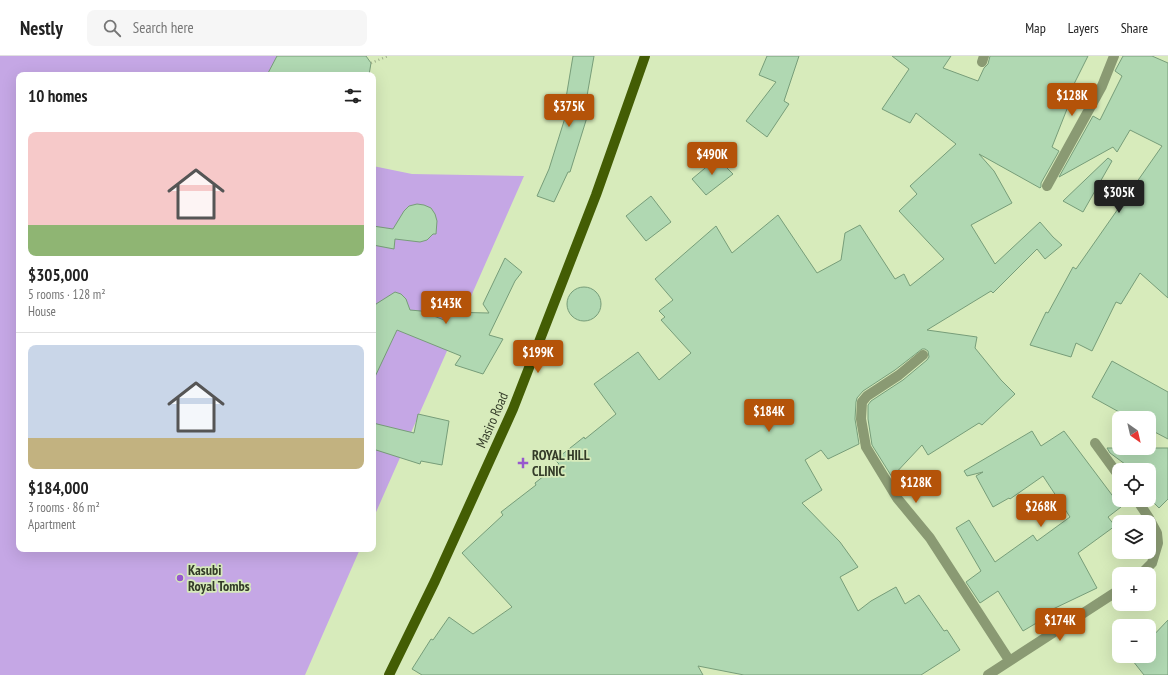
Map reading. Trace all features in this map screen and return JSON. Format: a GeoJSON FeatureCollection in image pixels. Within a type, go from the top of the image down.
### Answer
{"type":"FeatureCollection","features":[{"type":"Feature","properties":{"kind":"main road","name":"Masiro Road"},"geometry":{"type":"LineString","coordinates":[[389,675],[435,581],[513,409],[596,195],[645,56]]}},
{"type":"Feature","properties":{"kind":"street"},"geometry":{"type":"LineString","coordinates":[[1047,186],[1102,86],[1114,56]]}},
{"type":"Feature","properties":{"kind":"street"},"geometry":{"type":"LineString","coordinates":[[923,355],[899,375],[867,396],[862,402],[861,419],[866,447],[897,498],[930,538],[1009,660]]}},
{"type":"Feature","properties":{"kind":"street"},"geometry":{"type":"LineString","coordinates":[[1095,443],[1112,466]]}},
{"type":"Feature","properties":{"kind":"street"},"geometry":{"type":"LineString","coordinates":[[1142,507],[1157,533],[1158,542],[1152,563],[1148,567]]}},
{"type":"Feature","properties":{"kind":"street"},"geometry":{"type":"LineString","coordinates":[[988,675],[1112,595]]}},
{"type":"Feature","properties":{"kind":"path"},"geometry":{"type":"LineString","coordinates":[[371,63],[388,56]]}},
{"type":"Feature","properties":{"kind":"shaded area"},"geometry":{"type":"Polygon","coordinates":[[[0,56],[280,56],[279,72],[16,72],[16,552],[359,552],[305,675],[0,675],[0,56]]]}},
{"type":"Feature","properties":{"kind":"shaded area"},"geometry":{"type":"Polygon","coordinates":[[[376,167],[412,174],[524,176],[376,512],[376,167]]]}},
{"type":"Feature","properties":{"kind":"building"},"geometry":{"type":"Polygon","coordinates":[[[277,56],[366,56],[371,63],[370,72],[269,72],[277,56]]]}},
{"type":"Feature","properties":{"kind":"building"},"geometry":{"type":"Polygon","coordinates":[[[573,56],[594,56],[584,113],[588,114],[570,172],[568,172],[554,202],[537,196],[549,169],[569,105],[565,104],[573,56]]]}},
{"type":"Feature","properties":{"kind":"building"},"geometry":{"type":"Polygon","coordinates":[[[767,56],[799,56],[784,101],[789,104],[767,137],[746,121],[776,82],[759,75],[767,56]]]}},
{"type":"Feature","properties":{"kind":"building"},"geometry":{"type":"Polygon","coordinates":[[[892,56],[951,56],[943,68],[978,81],[984,68],[988,64],[990,56],[1088,56],[1065,102],[1069,104],[1052,147],[1059,151],[1041,183],[1040,188],[979,154],[994,171],[1012,203],[971,225],[995,264],[1040,222],[1062,245],[1045,259],[1037,249],[993,293],[991,291],[927,330],[977,337],[975,348],[1001,380],[1015,394],[982,425],[979,423],[928,455],[922,445],[892,477],[872,445],[868,419],[868,405],[871,401],[903,380],[927,360],[929,357],[928,351],[922,349],[895,370],[863,391],[857,398],[855,419],[859,444],[828,459],[821,450],[805,460],[822,490],[802,503],[840,542],[858,567],[840,577],[858,611],[871,601],[896,587],[905,604],[919,595],[944,631],[947,630],[960,650],[921,675],[744,675],[698,666],[703,675],[422,675],[412,669],[431,639],[433,640],[449,617],[473,634],[512,607],[462,553],[503,515],[501,512],[536,485],[535,483],[559,464],[555,460],[584,437],[585,439],[616,414],[594,384],[638,352],[659,380],[691,353],[661,320],[665,317],[659,311],[673,300],[655,279],[716,226],[732,253],[778,215],[817,273],[841,260],[845,233],[860,225],[895,279],[904,274],[910,286],[944,259],[899,211],[917,194],[910,186],[956,144],[916,113],[910,123],[882,109],[909,69],[892,56]]]}},
{"type":"Feature","properties":{"kind":"building"},"geometry":{"type":"Polygon","coordinates":[[[1123,56],[1152,56],[1168,63],[1168,298],[1140,273],[1121,304],[1116,302],[1092,351],[1076,343],[1071,357],[1030,345],[1046,312],[1048,313],[1073,267],[1076,269],[1162,146],[1130,130],[1117,152],[1113,147],[1059,177],[1093,116],[1100,120],[1122,76],[1115,71],[1123,56]]]}},
{"type":"Feature","properties":{"kind":"building"},"geometry":{"type":"Polygon","coordinates":[[[717,158],[733,174],[706,195],[692,179],[717,158]]]}},
{"type":"Feature","properties":{"kind":"building"},"geometry":{"type":"Polygon","coordinates":[[[1108,158],[1112,161],[1083,212],[1063,201],[1108,158]]]}},
{"type":"Feature","properties":{"kind":"building"},"geometry":{"type":"Polygon","coordinates":[[[651,196],[671,222],[646,241],[626,216],[651,196]]]}},
{"type":"Feature","properties":{"kind":"building"},"geometry":{"type":"Polygon","coordinates":[[[417,204],[431,208],[437,221],[436,234],[433,234],[427,240],[420,242],[395,239],[394,249],[376,246],[376,226],[393,229],[404,211],[409,206],[417,204]]]}},
{"type":"Feature","properties":{"kind":"building"},"geometry":{"type":"Polygon","coordinates":[[[505,258],[522,272],[515,281],[489,335],[503,339],[483,374],[455,365],[461,356],[397,330],[376,375],[376,304],[395,292],[401,294],[406,299],[410,310],[421,311],[444,320],[445,312],[489,313],[483,304],[505,258]]]}},
{"type":"Feature","properties":{"kind":"building"},"geometry":{"type":"Polygon","coordinates":[[[584,287],[596,292],[601,304],[596,316],[584,321],[572,316],[567,304],[572,292],[584,287]]]}},
{"type":"Feature","properties":{"kind":"building"},"geometry":{"type":"Polygon","coordinates":[[[1112,361],[1168,392],[1168,439],[1156,433],[1156,411],[1117,411],[1092,397],[1112,361]]]}},
{"type":"Feature","properties":{"kind":"building"},"geometry":{"type":"Polygon","coordinates":[[[418,414],[449,421],[442,465],[421,461],[420,464],[376,450],[376,424],[414,433],[418,414]]]}},
{"type":"Feature","properties":{"kind":"building"},"geometry":{"type":"Polygon","coordinates":[[[1032,431],[1041,446],[1064,431],[1112,495],[1112,507],[1121,507],[1108,517],[1112,522],[1112,528],[1078,553],[1097,588],[1053,609],[1055,612],[1023,631],[998,591],[980,603],[966,582],[981,571],[956,528],[969,520],[995,562],[1033,535],[1037,541],[1070,517],[1043,476],[1010,499],[1009,498],[993,507],[976,476],[983,472],[967,476],[964,471],[1032,431]]]}},
{"type":"Feature","properties":{"kind":"building"},"geometry":{"type":"Polygon","coordinates":[[[1107,448],[1112,448],[1112,454],[1107,448]]]}},
{"type":"Feature","properties":{"kind":"building"},"geometry":{"type":"Polygon","coordinates":[[[1156,448],[1168,448],[1168,499],[1159,508],[1156,505],[1156,463],[1124,463],[1113,455],[1156,455],[1156,448]]]}},
{"type":"Feature","properties":{"kind":"building"},"geometry":{"type":"Polygon","coordinates":[[[1168,620],[1168,675],[1144,675],[1135,663],[1156,663],[1156,633],[1168,620]]]}},
{"type":"Feature","properties":{"kind":"place","name":"ROYAL HILL CLINIC"},"geometry":{"type":"Point","coordinates":[523,463]}},
{"type":"Feature","properties":{"kind":"place","name":"Kasubi Royal Tombs"},"geometry":{"type":"Point","coordinates":[180,578]}}]}
